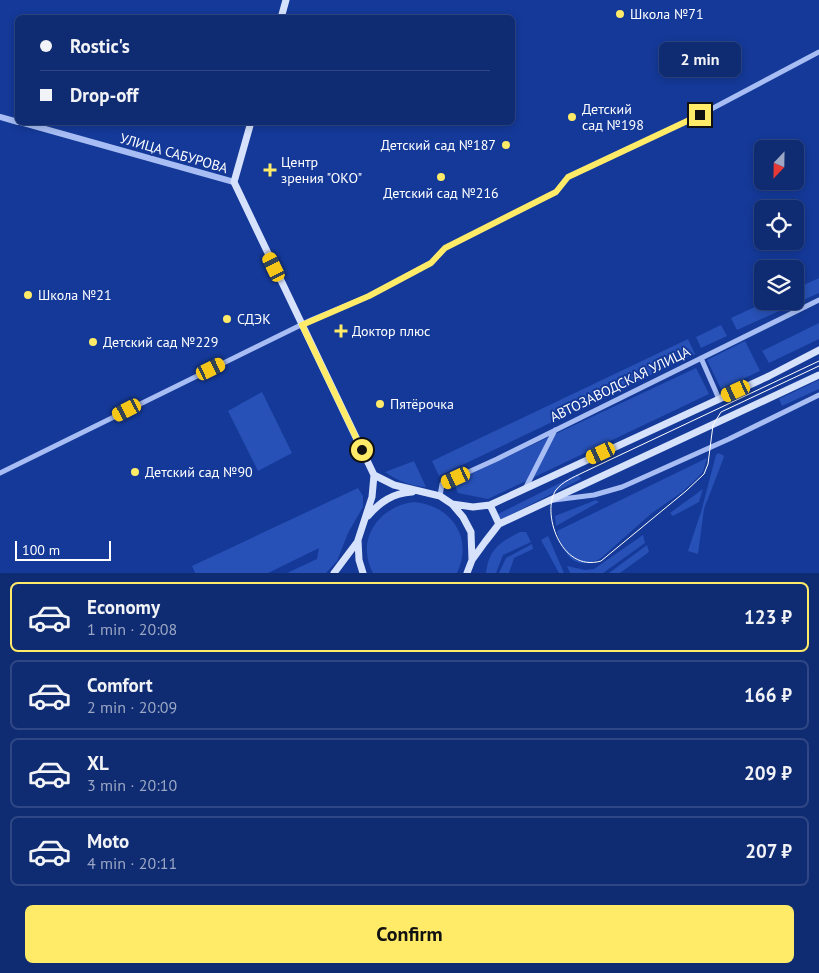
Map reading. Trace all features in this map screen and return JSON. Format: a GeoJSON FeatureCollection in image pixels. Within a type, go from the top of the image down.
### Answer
{"type":"FeatureCollection","features":[{"type":"Feature","properties":{"kind":"main road"},"geometry":{"type":"LineString","coordinates":[[282,15],[286,0]]}},
{"type":"Feature","properties":{"kind":"main road"},"geometry":{"type":"LineString","coordinates":[[250,125],[234,182],[374,475],[372,498],[358,540],[334,573]]}},
{"type":"Feature","properties":{"kind":"main road"},"geometry":{"type":"LineString","coordinates":[[452,504],[473,507],[490,505],[719,399],[819,350]]}},
{"type":"Feature","properties":{"kind":"main road"},"geometry":{"type":"LineString","coordinates":[[468,573],[485,542],[499,524],[819,375]]}},
{"type":"Feature","properties":{"kind":"main road"},"geometry":{"type":"LineString","coordinates":[[374,475],[394,485],[440,496],[452,504],[464,516],[471,532],[472,566]]}},
{"type":"Feature","properties":{"kind":"main road"},"geometry":{"type":"LineString","coordinates":[[366,518],[388,498],[402,492],[418,491]]}},
{"type":"Feature","properties":{"kind":"main road"},"geometry":{"type":"LineString","coordinates":[[490,505],[499,524]]}},
{"type":"Feature","properties":{"kind":"main road"},"geometry":{"type":"LineString","coordinates":[[358,540],[359,560],[364,573]]}},
{"type":"Feature","properties":{"kind":"street"},"geometry":{"type":"LineString","coordinates":[[0,473],[302,325],[369,296],[431,263],[445,248],[556,192],[568,177],[700,115],[819,52]]}},
{"type":"Feature","properties":{"kind":"street","name":"УЛИЦА САБУРОВА"},"geometry":{"type":"LineString","coordinates":[[0,117],[15,121]]}},
{"type":"Feature","properties":{"kind":"street","name":"УЛИЦА САБУРОВА"},"geometry":{"type":"LineString","coordinates":[[30,125],[234,182]]}},
{"type":"Feature","properties":{"kind":"street","name":"АВТОЗАВОДСКАЯ УЛИЦА"},"geometry":{"type":"LineString","coordinates":[[440,496],[442,484],[819,300]]}},
{"type":"Feature","properties":{"kind":"street"},"geometry":{"type":"LineString","coordinates":[[701,358],[719,399]]}},
{"type":"Feature","properties":{"kind":"street"},"geometry":{"type":"LineString","coordinates":[[549,501],[594,495],[622,487],[819,396]]}},
{"type":"Feature","properties":{"kind":"street"},"geometry":{"type":"LineString","coordinates":[[526,487],[556,430]]}},
{"type":"Feature","properties":{"kind":"shaded area"},"geometry":{"type":"Polygon","coordinates":[[[819,278],[819,293],[804,300],[804,285],[819,278]]]}},
{"type":"Feature","properties":{"kind":"shaded area"},"geometry":{"type":"Polygon","coordinates":[[[754,307],[754,310],[781,310],[737,330],[731,318],[754,307]]]}},
{"type":"Feature","properties":{"kind":"shaded area"},"geometry":{"type":"Polygon","coordinates":[[[819,323],[819,339],[769,363],[762,351],[819,323]]]}},
{"type":"Feature","properties":{"kind":"shaded area"},"geometry":{"type":"Polygon","coordinates":[[[721,325],[727,336],[701,348],[696,337],[721,325]]]}},
{"type":"Feature","properties":{"kind":"shaded area"},"geometry":{"type":"Polygon","coordinates":[[[688,339],[695,354],[439,476],[432,461],[688,339]]]}},
{"type":"Feature","properties":{"kind":"shaded area"},"geometry":{"type":"Polygon","coordinates":[[[745,341],[760,371],[721,389],[707,360],[745,341]]]}},
{"type":"Feature","properties":{"kind":"shaded area"},"geometry":{"type":"Polygon","coordinates":[[[696,368],[709,394],[488,499],[458,493],[453,482],[696,368]]]}},
{"type":"Feature","properties":{"kind":"shaded area"},"geometry":{"type":"Polygon","coordinates":[[[819,380],[819,389],[782,406],[779,399],[819,380]]]}},
{"type":"Feature","properties":{"kind":"shaded area"},"geometry":{"type":"Polygon","coordinates":[[[262,392],[292,453],[258,471],[228,411],[262,392]]]}},
{"type":"Feature","properties":{"kind":"shaded area"},"geometry":{"type":"Polygon","coordinates":[[[718,453],[724,457],[704,509],[698,554],[688,551],[718,453]]]}},
{"type":"Feature","properties":{"kind":"shaded area"},"geometry":{"type":"Polygon","coordinates":[[[707,458],[703,472],[694,481],[652,513],[601,558],[592,562],[577,562],[562,547],[557,531],[707,458]]]}},
{"type":"Feature","properties":{"kind":"shaded area"},"geometry":{"type":"Polygon","coordinates":[[[414,461],[426,487],[415,486],[385,472],[414,461]]]}},
{"type":"Feature","properties":{"kind":"shaded area"},"geometry":{"type":"Polygon","coordinates":[[[578,474],[581,479],[502,519],[498,517],[498,514],[578,474]]]}},
{"type":"Feature","properties":{"kind":"shaded area"},"geometry":{"type":"Polygon","coordinates":[[[358,488],[363,496],[363,507],[348,533],[337,561],[326,573],[287,573],[317,559],[319,548],[268,573],[195,573],[192,566],[358,488]]]}},
{"type":"Feature","properties":{"kind":"shaded area"},"geometry":{"type":"Polygon","coordinates":[[[703,489],[699,502],[673,516],[670,513],[703,489]]]}},
{"type":"Feature","properties":{"kind":"shaded area"},"geometry":{"type":"Polygon","coordinates":[[[596,500],[599,502],[556,526],[555,516],[596,500]]]}},
{"type":"Feature","properties":{"kind":"shaded area"},"geometry":{"type":"Polygon","coordinates":[[[414,502],[427,504],[439,509],[456,526],[461,536],[463,548],[462,560],[457,573],[373,573],[368,561],[367,549],[369,537],[374,527],[390,510],[414,502]]]}},
{"type":"Feature","properties":{"kind":"shaded area"},"geometry":{"type":"Polygon","coordinates":[[[520,532],[526,532],[531,542],[503,555],[496,573],[486,573],[490,558],[497,547],[520,532]]]}},
{"type":"Feature","properties":{"kind":"shaded area"},"geometry":{"type":"Polygon","coordinates":[[[643,535],[645,543],[603,573],[570,573],[567,566],[585,570],[594,569],[643,535]]]}},
{"type":"Feature","properties":{"kind":"shaded area"},"geometry":{"type":"Polygon","coordinates":[[[548,536],[564,573],[559,573],[541,540],[548,536]]]}},
{"type":"Feature","properties":{"kind":"shaded area"},"geometry":{"type":"Polygon","coordinates":[[[532,544],[533,549],[514,558],[509,573],[499,573],[506,558],[532,544]]]}},
{"type":"Feature","properties":{"kind":"shaded area"},"geometry":{"type":"Polygon","coordinates":[[[647,545],[649,552],[620,573],[609,573],[647,545]]]}},
{"type":"Feature","properties":{"kind":"tram line"},"geometry":{"type":"LineString","coordinates":[[819,361],[582,473],[561,485],[556,490],[552,500],[551,512],[553,525],[565,549],[575,558],[587,562],[601,561],[704,474],[708,464],[713,425],[721,412],[819,366]]}},
{"type":"Feature","properties":{"kind":"place","name":"Школа №71"},"geometry":{"type":"Point","coordinates":[620,14]}},
{"type":"Feature","properties":{"kind":"place","name":"Детский сад №198"},"geometry":{"type":"Point","coordinates":[572,117]}},
{"type":"Feature","properties":{"kind":"place","name":"Детский сад №187"},"geometry":{"type":"Point","coordinates":[506,145]}},
{"type":"Feature","properties":{"kind":"place","name":"Центр зрения \"ОКО\""},"geometry":{"type":"Point","coordinates":[270,170]}},
{"type":"Feature","properties":{"kind":"place","name":"Детский сад №216"},"geometry":{"type":"Point","coordinates":[441,177]}},
{"type":"Feature","properties":{"kind":"place","name":"Школа №21"},"geometry":{"type":"Point","coordinates":[28,295]}},
{"type":"Feature","properties":{"kind":"place","name":"СДЭК"},"geometry":{"type":"Point","coordinates":[227,319]}},
{"type":"Feature","properties":{"kind":"place","name":"Доктор плюс"},"geometry":{"type":"Point","coordinates":[341,331]}},
{"type":"Feature","properties":{"kind":"place","name":"Детский сад №229"},"geometry":{"type":"Point","coordinates":[93,342]}},
{"type":"Feature","properties":{"kind":"place","name":"Пятёрочка"},"geometry":{"type":"Point","coordinates":[380,404]}},
{"type":"Feature","properties":{"kind":"place","name":"Детский сад №90"},"geometry":{"type":"Point","coordinates":[135,472]}},
{"type":"Feature","properties":{"kind":"route"},"geometry":{"type":"LineString","coordinates":[[362,450],[302,325],[369,296],[431,263],[445,248],[556,192],[568,177],[700,115]]}}]}
